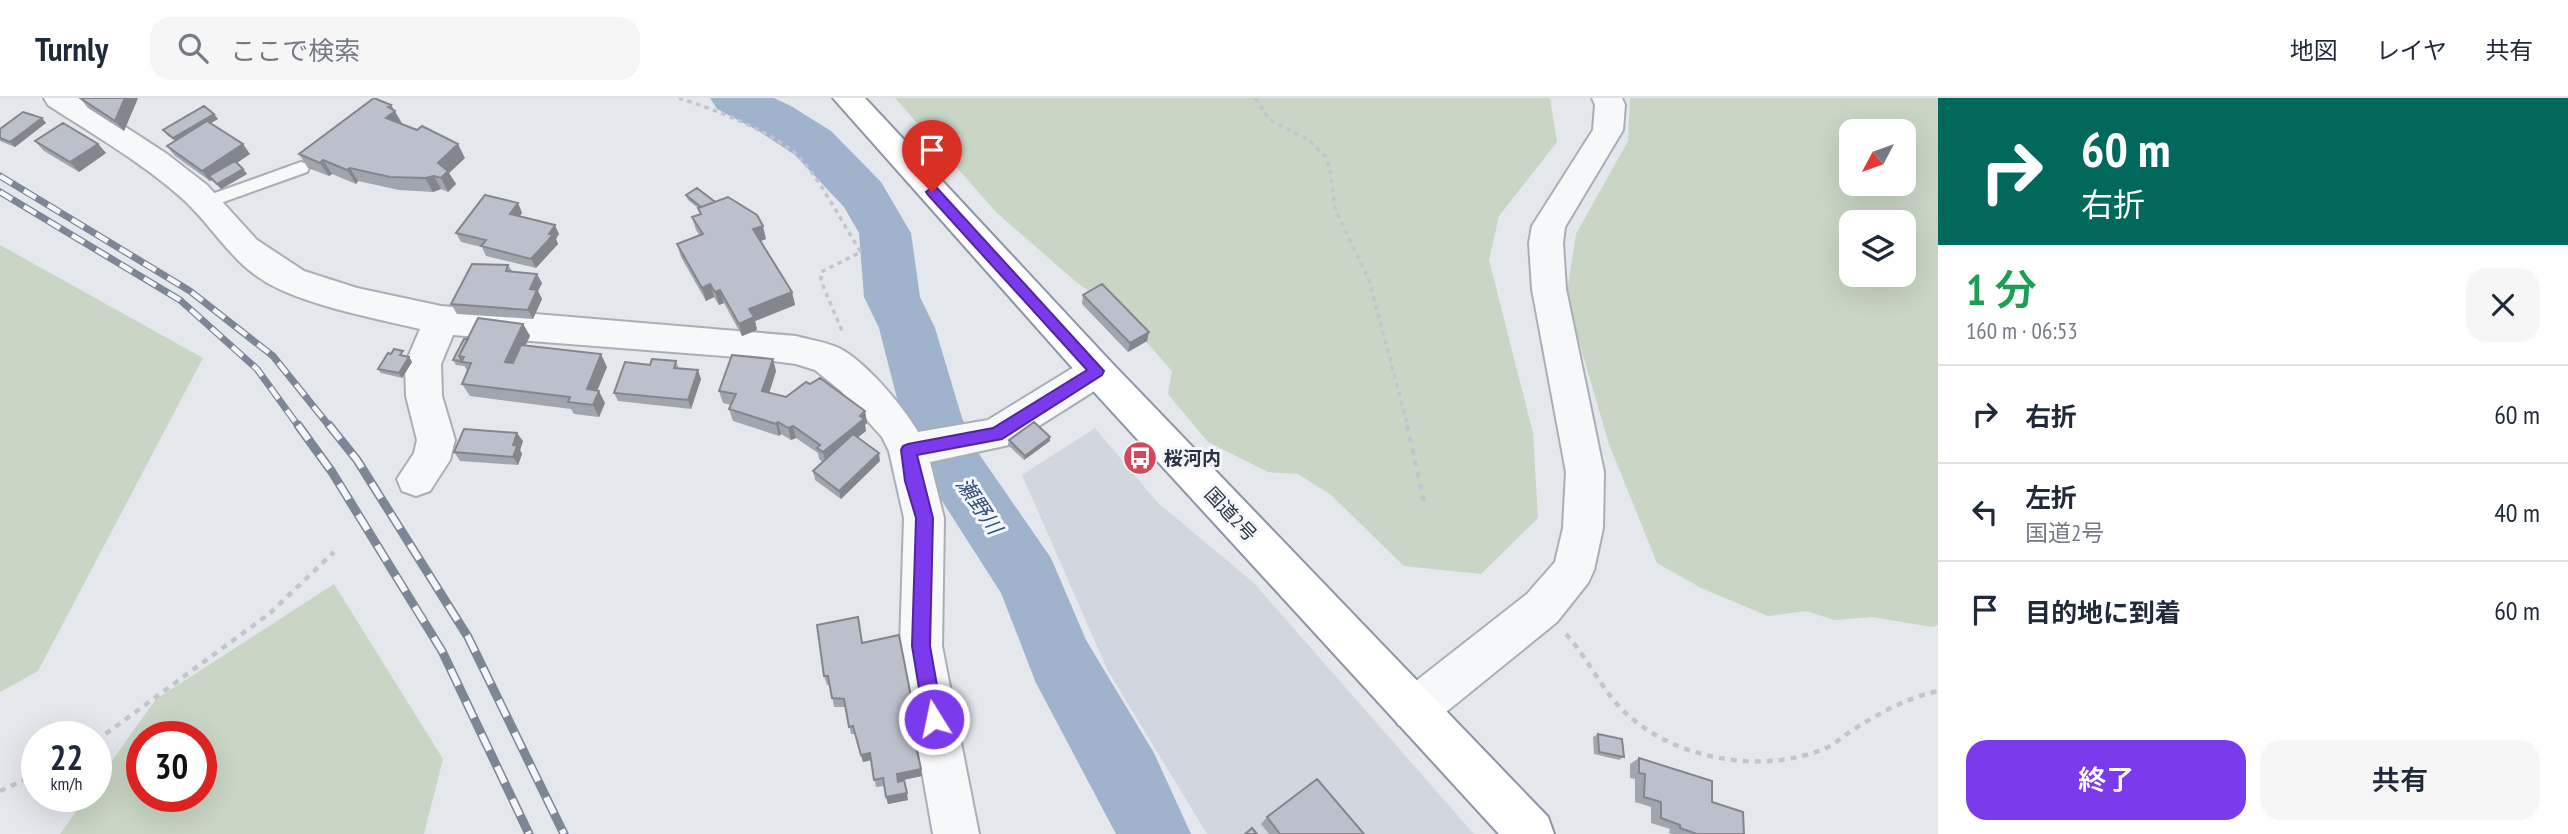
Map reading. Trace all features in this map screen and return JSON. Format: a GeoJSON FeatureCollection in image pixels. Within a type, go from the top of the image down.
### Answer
{"type":"FeatureCollection","features":[{"type":"Feature","properties":{"kind":"highway","name":"国道2号"},"geometry":{"type":"LineString","coordinates":[[848,98],[1097,371],[1531,834]]}},
{"type":"Feature","properties":{"kind":"street"},"geometry":{"type":"LineString","coordinates":[[58,98],[156,162],[196,193],[245,249],[292,280],[357,301],[441,320],[762,345],[796,350],[827,359],[918,449]]}},
{"type":"Feature","properties":{"kind":"street"},"geometry":{"type":"LineString","coordinates":[[1414,710],[1542,608],[1574,570],[1583,528],[1585,472],[1549,289],[1546,243],[1549,226],[1608,130],[1609,105],[1606,98]]}},
{"type":"Feature","properties":{"kind":"street"},"geometry":{"type":"LineString","coordinates":[[416,479],[430,460],[436,440],[424,396],[422,364],[441,320]]}},
{"type":"Feature","properties":{"kind":"street"},"geometry":{"type":"LineString","coordinates":[[918,449],[996,434],[1097,371]]}},
{"type":"Feature","properties":{"kind":"street"},"geometry":{"type":"LineString","coordinates":[[918,449],[913,481],[924,518],[921,646],[956,834]]}},
{"type":"Feature","properties":{"kind":"lane"},"geometry":{"type":"LineString","coordinates":[[204,203],[301,168]]}},
{"type":"Feature","properties":{"kind":"path"},"geometry":{"type":"LineString","coordinates":[[679,98],[722,112],[784,146],[802,160],[861,252],[821,272],[821,281],[841,326],[849,355],[842,372]]}},
{"type":"Feature","properties":{"kind":"path"},"geometry":{"type":"LineString","coordinates":[[1255,98],[1261,112],[1272,122],[1318,148],[1332,170],[1335,209],[1369,280],[1384,345],[1417,455],[1424,502]]}},
{"type":"Feature","properties":{"kind":"path"},"geometry":{"type":"LineString","coordinates":[[112,729],[269,614],[334,552]]}},
{"type":"Feature","properties":{"kind":"path"},"geometry":{"type":"LineString","coordinates":[[1542,608],[1594,668],[1617,704],[1640,725],[1687,751],[1752,759],[1807,754],[1827,748],[1849,732],[1919,694],[1938,691]]}},
{"type":"Feature","properties":{"kind":"path"},"geometry":{"type":"LineString","coordinates":[[0,791],[21,781]]}},
{"type":"Feature","properties":{"kind":"shaded area"},"geometry":{"type":"Polygon","coordinates":[[[1095,428],[1157,502],[1253,582],[1474,834],[1207,834],[1108,671],[1022,475],[1095,428]]]}},
{"type":"Feature","properties":{"kind":"green space"},"geometry":{"type":"Polygon","coordinates":[[[895,98],[1550,98],[1557,142],[1499,216],[1489,260],[1533,433],[1538,518],[1481,574],[1404,566],[1331,495],[1298,474],[1268,472],[1208,442],[1168,394],[1172,371],[1125,318],[1075,281],[997,213],[895,98]]]}},
{"type":"Feature","properties":{"kind":"green space"},"geometry":{"type":"Polygon","coordinates":[[[1630,98],[1938,98],[1938,625],[1932,627],[1872,617],[1834,620],[1806,611],[1768,616],[1701,588],[1657,563],[1609,444],[1566,298],[1576,234],[1628,141],[1630,98]]]}},
{"type":"Feature","properties":{"kind":"green space"},"geometry":{"type":"Polygon","coordinates":[[[0,245],[203,358],[38,671],[0,692],[0,245]]]}},
{"type":"Feature","properties":{"kind":"green space"},"geometry":{"type":"Polygon","coordinates":[[[334,584],[443,759],[424,834],[60,834],[76,812],[112,812],[112,761],[126,741],[126,812],[217,812],[217,721],[140,721],[156,699],[334,584]]]}},
{"type":"Feature","properties":{"kind":"building"},"geometry":{"type":"Polygon","coordinates":[[[80,98],[125,98],[115,121],[80,98]]]}},
{"type":"Feature","properties":{"kind":"building"},"geometry":{"type":"Polygon","coordinates":[[[374,98],[391,105],[388,107],[395,111],[386,118],[417,130],[422,126],[458,144],[438,163],[448,171],[441,178],[390,177],[350,168],[347,170],[299,154],[374,98]]]}},
{"type":"Feature","properties":{"kind":"building"},"geometry":{"type":"Polygon","coordinates":[[[204,106],[214,114],[173,138],[163,130],[204,106]]]}},
{"type":"Feature","properties":{"kind":"building"},"geometry":{"type":"Polygon","coordinates":[[[23,112],[42,118],[10,142],[0,138],[0,129],[23,112]]]}},
{"type":"Feature","properties":{"kind":"building"},"geometry":{"type":"Polygon","coordinates":[[[207,121],[243,144],[202,171],[167,146],[207,121]]]}},
{"type":"Feature","properties":{"kind":"building"},"geometry":{"type":"Polygon","coordinates":[[[63,123],[98,144],[70,162],[35,141],[63,123]]]}},
{"type":"Feature","properties":{"kind":"building"},"geometry":{"type":"Polygon","coordinates":[[[235,161],[243,169],[217,184],[209,176],[235,161]]]}},
{"type":"Feature","properties":{"kind":"building"},"geometry":{"type":"Polygon","coordinates":[[[697,188],[715,202],[701,207],[686,195],[697,188]]]}},
{"type":"Feature","properties":{"kind":"building"},"geometry":{"type":"Polygon","coordinates":[[[485,195],[518,203],[510,214],[555,225],[549,234],[553,235],[531,259],[481,246],[486,240],[456,233],[485,195]]]}},
{"type":"Feature","properties":{"kind":"building"},"geometry":{"type":"Polygon","coordinates":[[[728,197],[757,215],[763,226],[753,229],[792,292],[749,309],[754,317],[739,324],[720,290],[715,292],[710,284],[702,288],[677,244],[703,234],[692,217],[701,214],[698,208],[728,197]]]}},
{"type":"Feature","properties":{"kind":"building"},"geometry":{"type":"Polygon","coordinates":[[[472,264],[508,265],[506,271],[537,274],[530,289],[537,290],[528,310],[451,304],[472,264]]]}},
{"type":"Feature","properties":{"kind":"building"},"geometry":{"type":"Polygon","coordinates":[[[1102,284],[1149,332],[1130,343],[1083,295],[1102,284]]]}},
{"type":"Feature","properties":{"kind":"building"},"geometry":{"type":"Polygon","coordinates":[[[478,318],[523,324],[505,362],[513,363],[521,345],[601,354],[587,389],[599,391],[593,405],[568,402],[570,397],[462,384],[471,363],[461,362],[464,357],[459,356],[478,318]]]}},
{"type":"Feature","properties":{"kind":"building"},"geometry":{"type":"Polygon","coordinates":[[[464,339],[468,339],[459,356],[462,361],[453,360],[464,339]]]}},
{"type":"Feature","properties":{"kind":"building"},"geometry":{"type":"Polygon","coordinates":[[[394,349],[403,351],[400,355],[409,357],[399,373],[378,369],[388,353],[391,354],[394,349]]]}},
{"type":"Feature","properties":{"kind":"building"},"geometry":{"type":"Polygon","coordinates":[[[732,355],[773,359],[762,391],[786,397],[806,382],[810,384],[820,378],[865,411],[860,416],[864,419],[823,452],[817,448],[820,445],[793,426],[788,428],[778,422],[776,424],[729,409],[736,394],[719,391],[732,355]]]}},
{"type":"Feature","properties":{"kind":"building"},"geometry":{"type":"Polygon","coordinates":[[[652,359],[676,361],[674,368],[698,370],[688,400],[614,393],[625,362],[650,365],[652,359]]]}},
{"type":"Feature","properties":{"kind":"building"},"geometry":{"type":"Polygon","coordinates":[[[1034,422],[1050,437],[1025,456],[1009,440],[1034,422]]]}},
{"type":"Feature","properties":{"kind":"building"},"geometry":{"type":"Polygon","coordinates":[[[464,429],[517,433],[513,445],[517,446],[513,457],[454,452],[464,429]]]}},
{"type":"Feature","properties":{"kind":"building"},"geometry":{"type":"Polygon","coordinates":[[[853,434],[879,453],[839,491],[813,471],[853,434]]]}},
{"type":"Feature","properties":{"kind":"building"},"geometry":{"type":"Polygon","coordinates":[[[858,617],[862,643],[899,635],[914,712],[911,713],[912,719],[917,718],[921,741],[915,742],[921,769],[897,774],[898,782],[904,780],[907,793],[886,797],[883,778],[874,780],[870,753],[861,755],[853,726],[849,727],[844,699],[832,698],[828,676],[824,676],[817,625],[858,617]]]}},
{"type":"Feature","properties":{"kind":"building"},"geometry":{"type":"Polygon","coordinates":[[[1598,734],[1622,739],[1624,757],[1599,752],[1598,734]]]}},
{"type":"Feature","properties":{"kind":"building"},"geometry":{"type":"Polygon","coordinates":[[[1639,758],[1712,781],[1712,802],[1743,812],[1744,834],[1697,834],[1661,818],[1661,802],[1644,797],[1645,774],[1639,773],[1639,758]]]}},
{"type":"Feature","properties":{"kind":"building"},"geometry":{"type":"Polygon","coordinates":[[[1317,779],[1364,834],[1280,834],[1267,817],[1317,779]]]}},
{"type":"Feature","properties":{"kind":"building"},"geometry":{"type":"Polygon","coordinates":[[[1252,828],[1257,834],[1245,834],[1252,828]]]}},
{"type":"Feature","properties":{"kind":"waterway","name":"瀬野川"},"geometry":{"type":"LineString","coordinates":[[734,98],[774,118],[813,143],[863,195],[885,233],[892,297],[907,328],[932,418],[957,472],[1028,579],[1060,660],[1128,779],[1154,834]]}},
{"type":"Feature","properties":{"kind":"railway"},"geometry":{"type":"LineString","coordinates":[[0,176],[190,291],[273,356],[330,427]]}},
{"type":"Feature","properties":{"kind":"railway"},"geometry":{"type":"LineString","coordinates":[[0,192],[180,300],[257,369],[299,427]]}},
{"type":"Feature","properties":{"kind":"railway"},"geometry":{"type":"LineString","coordinates":[[298,425],[332,472],[442,651],[529,834]]}},
{"type":"Feature","properties":{"kind":"railway"},"geometry":{"type":"LineString","coordinates":[[329,425],[357,460],[468,637],[564,834]]}},
{"type":"Feature","properties":{"kind":"place","name":"桜河内"},"geometry":{"type":"Point","coordinates":[1140,458]}},
{"type":"Feature","properties":{"kind":"route"},"geometry":{"type":"LineString","coordinates":[[932,192],[1097,371],[996,434],[908,450],[913,481],[924,518],[921,646],[934,719]]}}]}
